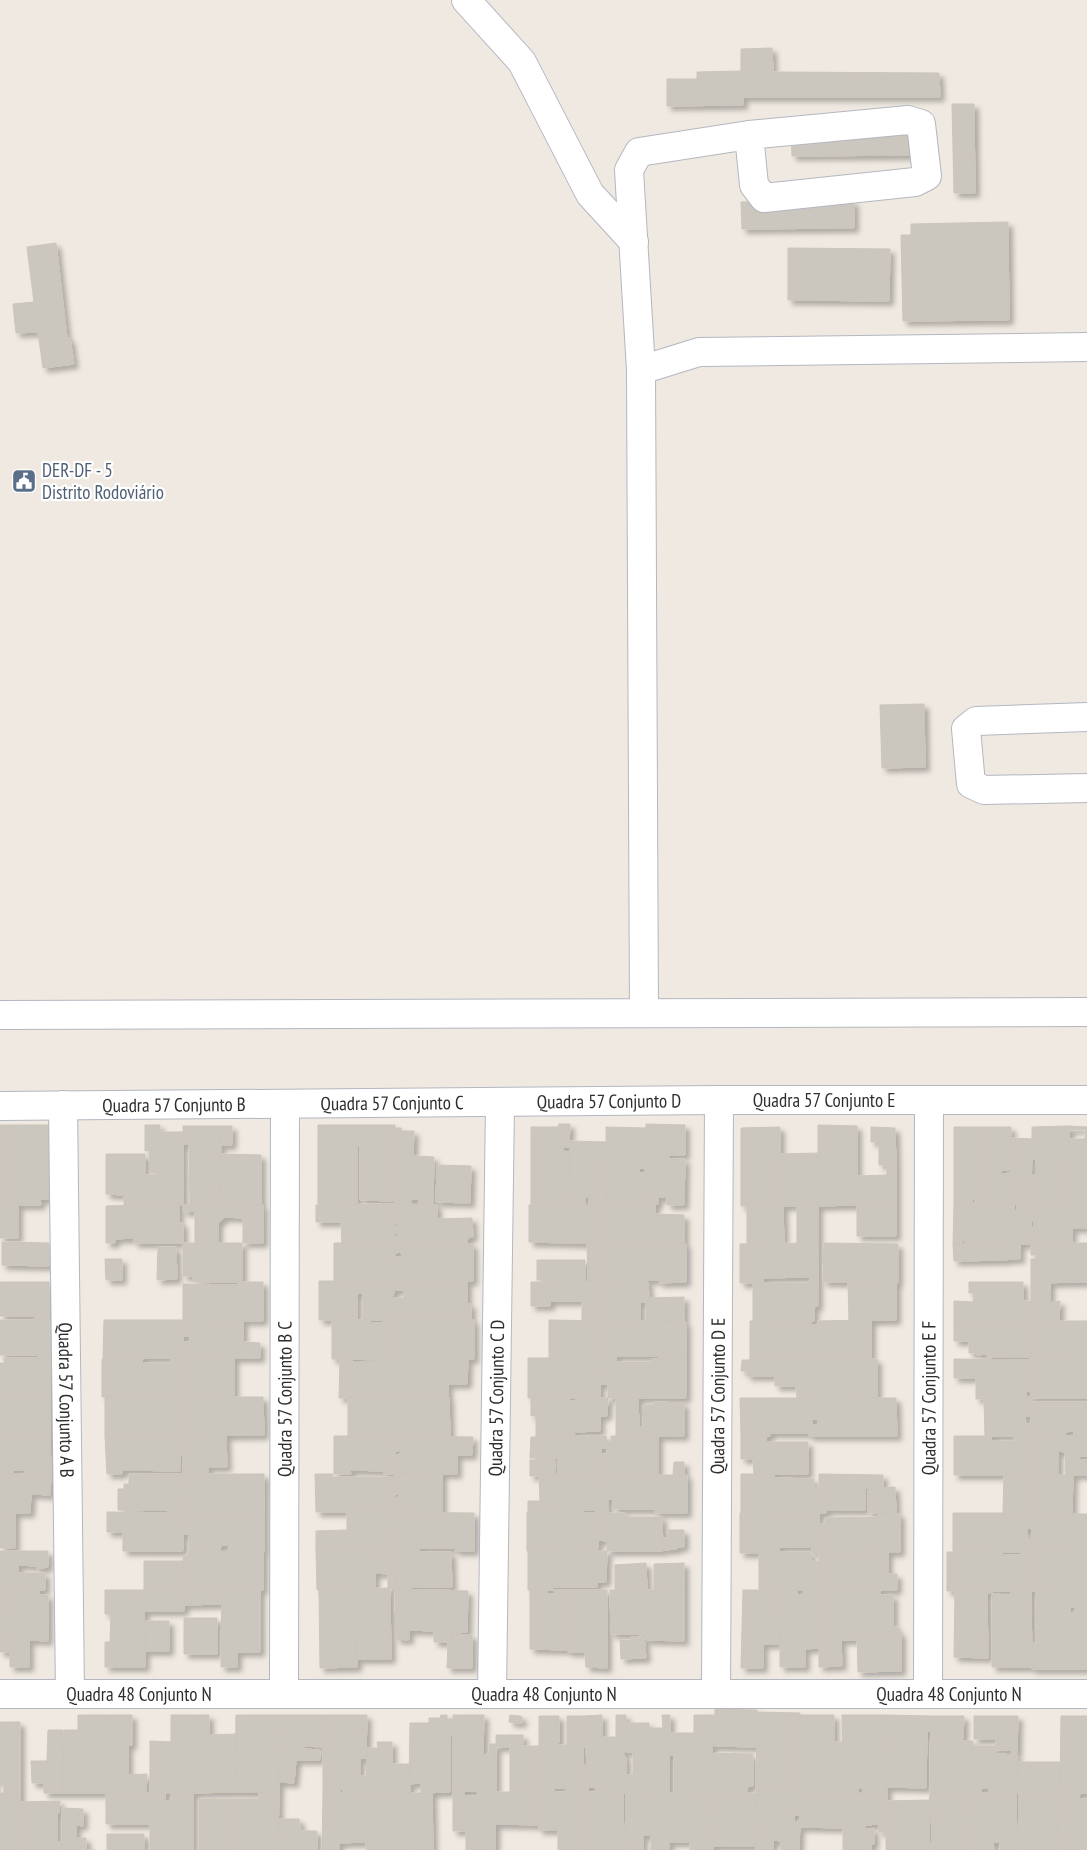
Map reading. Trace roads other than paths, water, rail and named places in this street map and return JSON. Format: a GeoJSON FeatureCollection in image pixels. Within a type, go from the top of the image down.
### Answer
{"type":"FeatureCollection","features":[{"type":"Feature","properties":{"kind":"street"},"geometry":{"type":"LineString","coordinates":[[466,0],[522,62],[590,194],[634,242]]}},
{"type":"Feature","properties":{"kind":"street"},"geometry":{"type":"LineString","coordinates":[[644,1013],[641,370],[629,170],[639,152],[749,135],[908,120],[921,124],[927,176],[916,182],[764,198],[754,185],[749,135]]}},
{"type":"Feature","properties":{"kind":"street"},"geometry":{"type":"LineString","coordinates":[[641,370],[699,352],[1087,347]]}},
{"type":"Feature","properties":{"kind":"street"},"geometry":{"type":"LineString","coordinates":[[1087,718],[976,721],[966,729],[971,784],[984,790],[1087,788]]}},
{"type":"Feature","properties":{"kind":"street"},"geometry":{"type":"LineString","coordinates":[[0,1015],[1087,1012]]}},
{"type":"Feature","properties":{"kind":"street","name":"Quadra 57 Conjunto E"},"geometry":{"type":"LineString","coordinates":[[719,1100],[1087,1100]]}},
{"type":"Feature","properties":{"kind":"street","name":"Quadra 57 Conjunto D"},"geometry":{"type":"LineString","coordinates":[[500,1103],[719,1100]]}},
{"type":"Feature","properties":{"kind":"street","name":"Quadra 57 Conjunto D E"},"geometry":{"type":"LineString","coordinates":[[716,1694],[719,1100]]}},
{"type":"Feature","properties":{"kind":"street","name":"Quadra 57 Conjunto E F"},"geometry":{"type":"LineString","coordinates":[[928,1694],[929,1100]]}},
{"type":"Feature","properties":{"kind":"street","name":"Quadra 57 Conjunto C"},"geometry":{"type":"LineString","coordinates":[[285,1104],[500,1103]]}},
{"type":"Feature","properties":{"kind":"street","name":"Quadra 57 Conjunto C D"},"geometry":{"type":"LineString","coordinates":[[492,1694],[500,1103]]}},
{"type":"Feature","properties":{"kind":"street","name":"Quadra 57 Conjunto B"},"geometry":{"type":"LineString","coordinates":[[0,1106],[285,1104]]}},
{"type":"Feature","properties":{"kind":"street","name":"Quadra 57 Conjunto B C"},"geometry":{"type":"LineString","coordinates":[[284,1694],[285,1104]]}},
{"type":"Feature","properties":{"kind":"street","name":"Quadra 57 Conjunto A B"},"geometry":{"type":"LineString","coordinates":[[63,1105],[70,1694]]}},
{"type":"Feature","properties":{"kind":"street","name":"Quadra 48 Conjunto N"},"geometry":{"type":"LineString","coordinates":[[0,1694],[1087,1694]]}},
{"type":"Feature","properties":{"kind":"place","name":"DER-DF - 5 Distrito Rodoviário"},"geometry":{"type":"Point","coordinates":[24,481]}}]}
